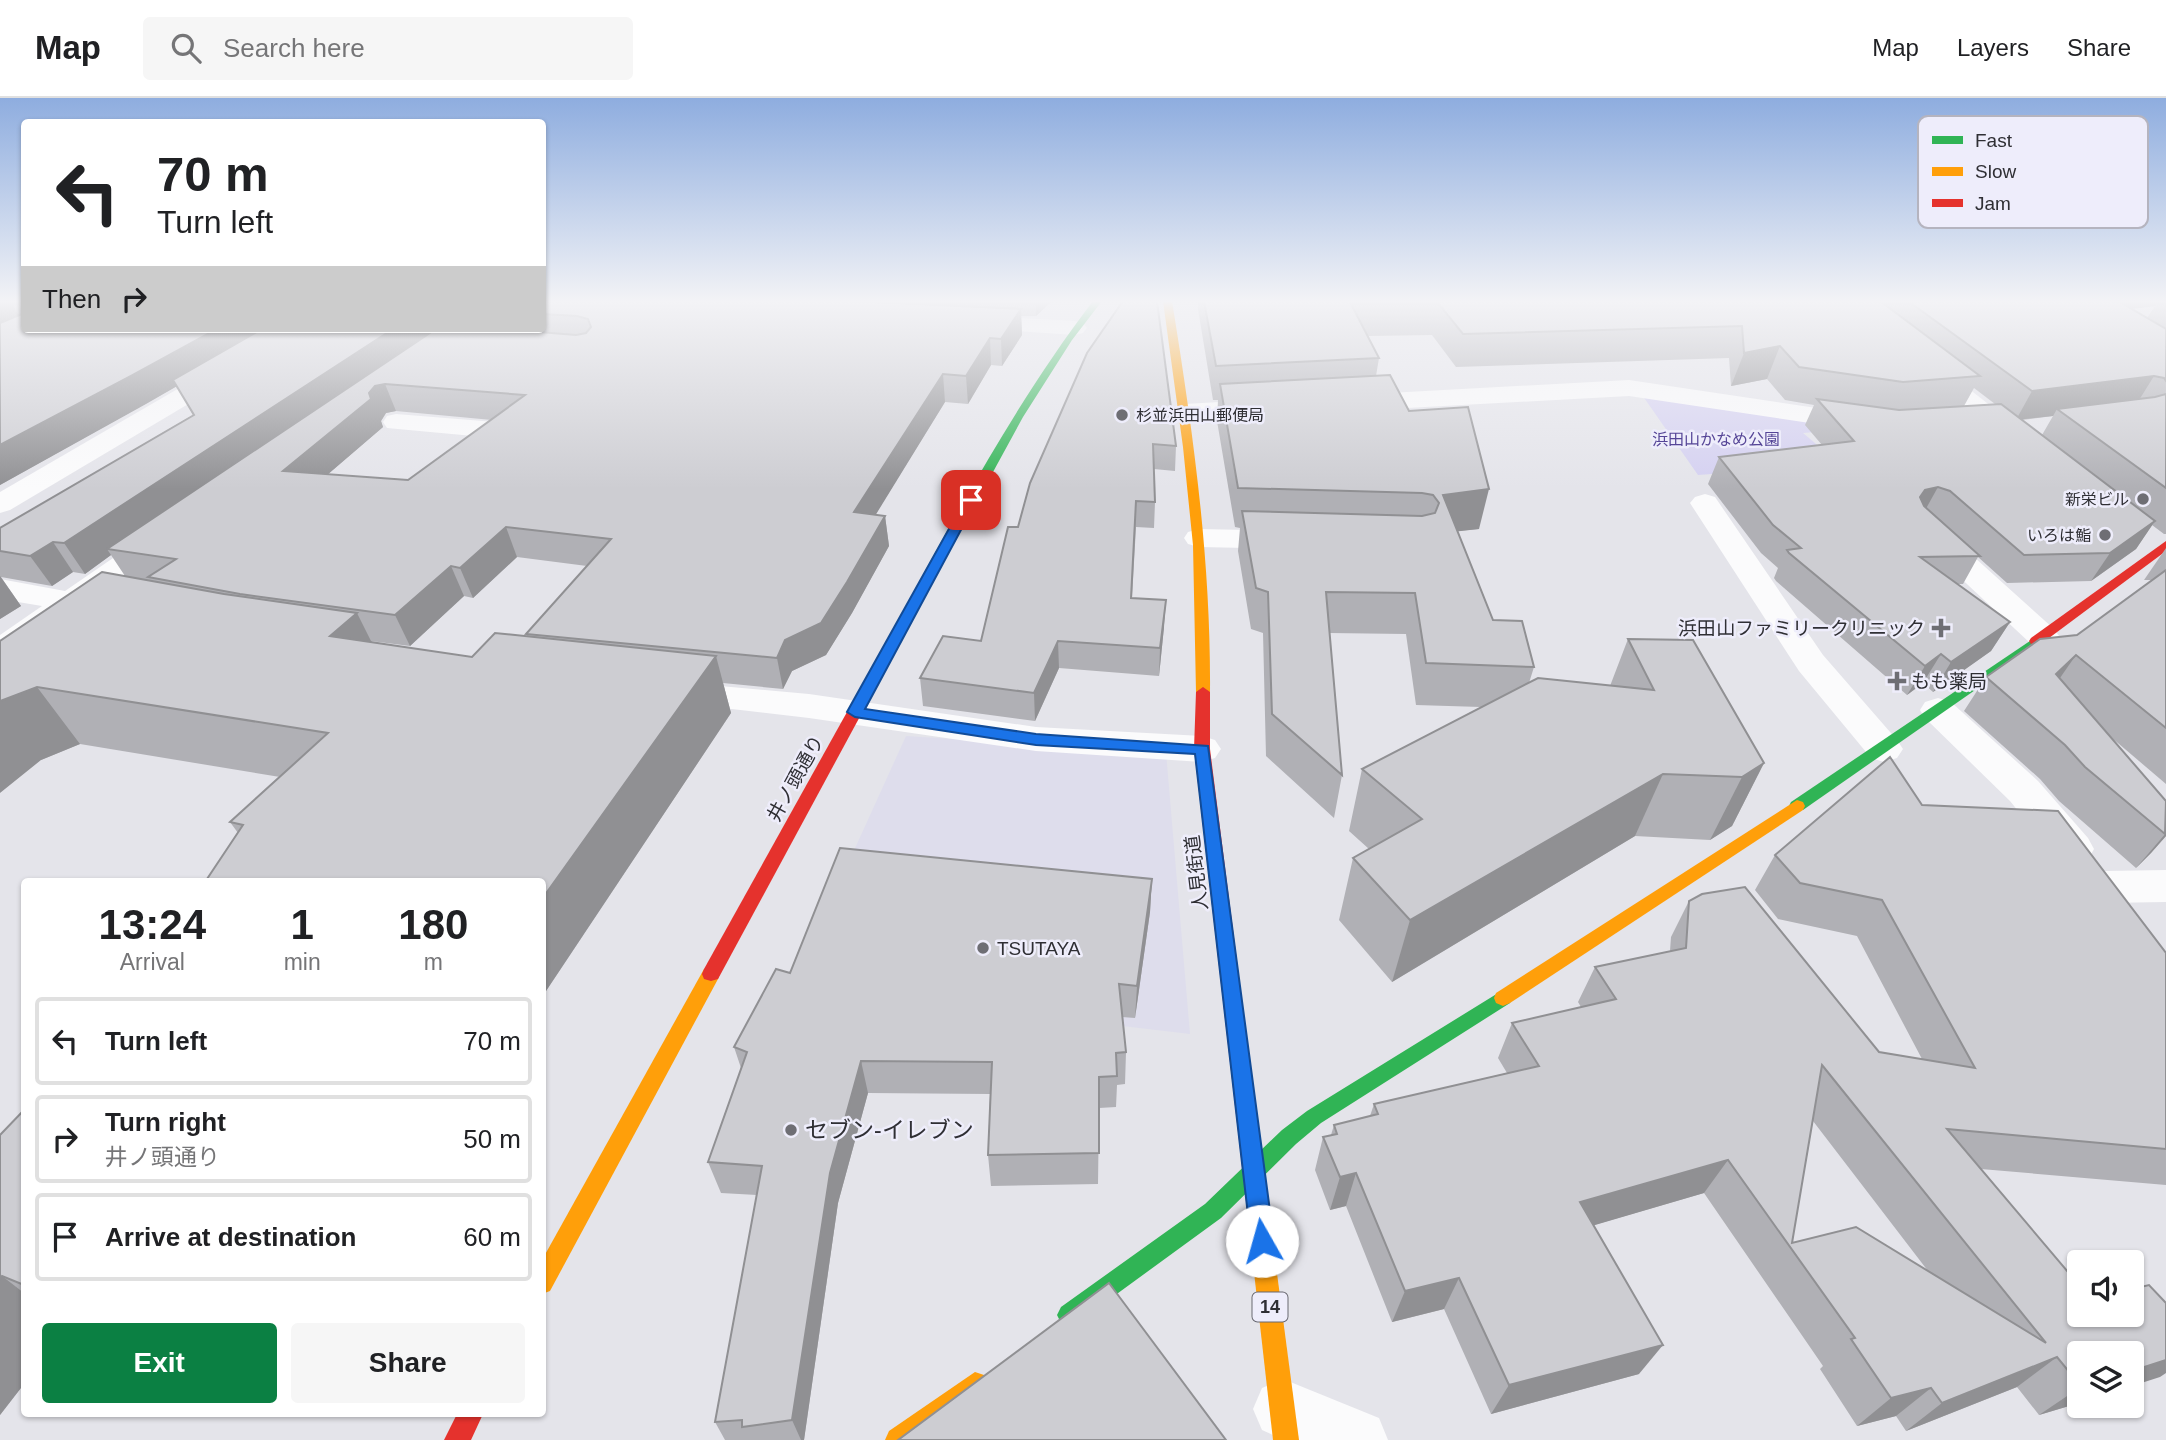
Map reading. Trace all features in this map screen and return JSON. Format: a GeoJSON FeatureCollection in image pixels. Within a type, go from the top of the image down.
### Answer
{"type":"FeatureCollection","features":[{"type":"Feature","properties":{"kind":"main road","name":"井ノ頭通り"},"geometry":{"type":"LineString","coordinates":[[546,1276],[993,460],[1050,364]]}},
{"type":"Feature","properties":{"kind":"main road","name":"人見街道"},"geometry":{"type":"LineString","coordinates":[[1177,364],[1199,538],[1205,626],[1202,749],[1285,1425]]}},
{"type":"Feature","properties":{"kind":"main road"},"geometry":{"type":"LineString","coordinates":[[1055,1325],[1213,1211],[1289,1137],[1314,1117],[1616,928],[1884,749],[2163,547]]}},
{"type":"Feature","properties":{"kind":"main road"},"geometry":{"type":"LineString","coordinates":[[898,1440],[988,1374]]}},
{"type":"Feature","properties":{"kind":"main road"},"geometry":{"type":"LineString","coordinates":[[457,1440],[469,1417]]}},
{"type":"Feature","properties":{"kind":"street"},"geometry":{"type":"LineString","coordinates":[[0,504],[239,364]]}},
{"type":"Feature","properties":{"kind":"street"},"geometry":{"type":"LineString","coordinates":[[1925,364],[2015,432],[1951,421]]}},
{"type":"Feature","properties":{"kind":"street"},"geometry":{"type":"LineString","coordinates":[[1325,404],[1629,388],[1885,426]]}},
{"type":"Feature","properties":{"kind":"street"},"geometry":{"type":"LineString","coordinates":[[1185,412],[1298,406]]}},
{"type":"Feature","properties":{"kind":"street"},"geometry":{"type":"LineString","coordinates":[[396,422],[495,430]]}},
{"type":"Feature","properties":{"kind":"street"},"geometry":{"type":"LineString","coordinates":[[1705,503],[1811,663],[1884,749]]}},
{"type":"Feature","properties":{"kind":"street"},"geometry":{"type":"LineString","coordinates":[[0,651],[186,522]]}},
{"type":"Feature","properties":{"kind":"street"},"geometry":{"type":"LineString","coordinates":[[1922,526],[2042,636]]}},
{"type":"Feature","properties":{"kind":"street"},"geometry":{"type":"LineString","coordinates":[[2138,532],[2163,547]]}},
{"type":"Feature","properties":{"kind":"street"},"geometry":{"type":"LineString","coordinates":[[1199,538],[1319,541]]}},
{"type":"Feature","properties":{"kind":"street"},"geometry":{"type":"LineString","coordinates":[[0,589],[138,614]]}},
{"type":"Feature","properties":{"kind":"street"},"geometry":{"type":"LineString","coordinates":[[649,691],[855,712],[1036,739],[1202,749]]}},
{"type":"Feature","properties":{"kind":"street"},"geometry":{"type":"LineString","coordinates":[[1938,710],[2024,791],[2117,903],[2166,886]]}},
{"type":"Feature","properties":{"kind":"street"},"geometry":{"type":"LineString","coordinates":[[1285,1425],[1357,1440]]}},
{"type":"Feature","properties":{"kind":"shaded area","name":"TSUTAYA"},"geometry":{"type":"Polygon","coordinates":[[[906,736],[1166,752],[1190,1034],[792,987],[906,736]]]}},
{"type":"Feature","properties":{"kind":"green space","name":"浜田山かなめ公園"},"geometry":{"type":"Polygon","coordinates":[[[1640,392],[1877,427],[1803,433],[1841,465],[1698,475],[1640,392]]]}},
{"type":"Feature","properties":{"kind":"building"},"geometry":{"type":"Polygon","coordinates":[[[0,364],[154,364],[131,376],[0,445],[0,364]]]}},
{"type":"Feature","properties":{"kind":"building"},"geometry":{"type":"Polygon","coordinates":[[[202,364],[340,364],[64,543],[53,542],[30,556],[0,551],[0,528],[194,415],[173,380],[202,364]]]}},
{"type":"Feature","properties":{"kind":"building"},"geometry":{"type":"Polygon","coordinates":[[[384,364],[974,364],[966,376],[943,374],[854,512],[885,516],[847,582],[821,623],[785,640],[777,658],[526,634],[611,539],[506,527],[460,568],[451,566],[395,615],[240,594],[148,577],[176,559],[107,549],[384,364]],[[385,384],[375,386],[369,393],[371,399],[283,471],[408,480],[525,395],[385,384]]]}},
{"type":"Feature","properties":{"kind":"building"},"geometry":{"type":"Polygon","coordinates":[[[1082,364],[1165,364],[1176,446],[1153,444],[1155,502],[1136,501],[1131,598],[1166,600],[1160,648],[1058,641],[1034,693],[920,678],[943,636],[981,641],[1008,527],[1018,527],[1030,483],[1082,364]]]}},
{"type":"Feature","properties":{"kind":"building"},"geometry":{"type":"Polygon","coordinates":[[[1216,364],[1264,364],[1216,366],[1216,364]]]}},
{"type":"Feature","properties":{"kind":"building"},"geometry":{"type":"Polygon","coordinates":[[[1796,364],[1964,364],[1980,376],[1903,382],[1799,367],[1796,364]]]}},
{"type":"Feature","properties":{"kind":"building"},"geometry":{"type":"Polygon","coordinates":[[[1994,364],[2166,364],[2166,381],[2154,376],[2032,391],[1994,364]]]}},
{"type":"Feature","properties":{"kind":"building"},"geometry":{"type":"Polygon","coordinates":[[[1390,375],[1409,411],[1468,407],[1489,489],[1443,495],[1493,620],[1522,621],[1534,667],[1426,663],[1415,593],[1326,592],[1342,775],[1272,714],[1268,592],[1256,588],[1242,511],[1422,516],[1435,513],[1439,503],[1433,495],[1422,493],[1238,488],[1220,384],[1390,375]]]}},
{"type":"Feature","properties":{"kind":"building"},"geometry":{"type":"Polygon","coordinates":[[[2166,394],[2166,488],[2057,409],[2155,397],[2166,394]]]}},
{"type":"Feature","properties":{"kind":"building"},"geometry":{"type":"Polygon","coordinates":[[[1817,399],[1899,410],[2001,404],[2155,521],[2110,553],[2024,555],[1950,491],[1938,487],[1925,490],[1920,497],[1924,506],[1980,556],[1920,557],[2010,622],[1951,662],[1941,654],[1925,666],[1789,553],[1787,550],[1801,548],[1773,525],[1719,457],[1854,441],[1817,399]]]}},
{"type":"Feature","properties":{"kind":"building"},"geometry":{"type":"Polygon","coordinates":[[[2166,570],[2166,728],[2076,655],[2056,674],[2166,801],[2165,834],[2085,767],[2065,745],[1986,677],[2040,639],[2077,635],[2166,570]]]}},
{"type":"Feature","properties":{"kind":"building"},"geometry":{"type":"Polygon","coordinates":[[[102,572],[224,594],[357,613],[330,636],[472,657],[495,633],[716,656],[546,893],[546,878],[208,878],[243,825],[230,822],[328,733],[37,687],[0,701],[0,641],[102,572]]]}},
{"type":"Feature","properties":{"kind":"building"},"geometry":{"type":"Polygon","coordinates":[[[1628,639],[1693,640],[1764,763],[1742,777],[1663,774],[1410,920],[1353,858],[1422,819],[1362,769],[1538,678],[1654,690],[1628,639]]]}},
{"type":"Feature","properties":{"kind":"building"},"geometry":{"type":"Polygon","coordinates":[[[1890,757],[1922,805],[2058,811],[2166,953],[2166,1149],[1947,1129],[2067,1271],[2067,1327],[2144,1327],[2144,1286],[2149,1285],[2166,1303],[2166,1360],[2144,1367],[2144,1341],[2067,1341],[2067,1369],[2057,1357],[1942,1403],[1931,1388],[1891,1398],[1851,1339],[1855,1338],[1728,1160],[1580,1202],[1663,1345],[1509,1385],[1459,1278],[1405,1291],[1356,1173],[1340,1177],[1323,1137],[1337,1134],[1334,1125],[1378,1114],[1374,1104],[1539,1066],[1512,1023],[1616,999],[1595,967],[1686,948],[1689,901],[1702,894],[1745,887],[1879,1052],[1975,1068],[1882,900],[1800,883],[1775,855],[1890,757]],[[1822,1065],[1792,1243],[1856,1227],[2046,1343],[1822,1065]]]}},
{"type":"Feature","properties":{"kind":"building"},"geometry":{"type":"Polygon","coordinates":[[[840,848],[1152,879],[1137,986],[1119,984],[1126,1052],[1116,1053],[1117,1076],[1099,1077],[1099,1153],[988,1155],[992,1062],[861,1061],[830,1173],[792,1420],[742,1427],[742,1420],[715,1422],[762,1166],[708,1162],[747,1052],[734,1047],[776,969],[790,973],[840,848]]]}},
{"type":"Feature","properties":{"kind":"building"},"geometry":{"type":"Polygon","coordinates":[[[21,1113],[21,1284],[2,1276],[0,1279],[0,1135],[21,1113]]]}},
{"type":"Feature","properties":{"kind":"building"},"geometry":{"type":"Polygon","coordinates":[[[1109,1283],[1226,1440],[898,1440],[1109,1283]]]}},
{"type":"Feature","properties":{"kind":"traffic: fast"},"geometry":{"type":"LineString","coordinates":[[903,624],[970,499],[1052,364]]}},
{"type":"Feature","properties":{"kind":"traffic: fast"},"geometry":{"type":"LineString","coordinates":[[1797,806],[2036,641]]}},
{"type":"Feature","properties":{"kind":"traffic: fast"},"geometry":{"type":"LineString","coordinates":[[1069,1315],[1213,1211],[1289,1137],[1314,1117],[1503,998]]}},
{"type":"Feature","properties":{"kind":"traffic: slow"},"geometry":{"type":"LineString","coordinates":[[1177,364],[1199,545],[1203,692]]}},
{"type":"Feature","properties":{"kind":"traffic: slow"},"geometry":{"type":"LineString","coordinates":[[1503,998],[1797,806]]}},
{"type":"Feature","properties":{"kind":"traffic: slow"},"geometry":{"type":"LineString","coordinates":[[546,1276],[711,974]]}},
{"type":"Feature","properties":{"kind":"traffic: slow"},"geometry":{"type":"LineString","coordinates":[[1260,1228],[1286,1440]]}},
{"type":"Feature","properties":{"kind":"traffic: slow"},"geometry":{"type":"LineString","coordinates":[[898,1440],[975,1384]]}},
{"type":"Feature","properties":{"kind":"traffic: jam"},"geometry":{"type":"LineString","coordinates":[[2036,641],[2166,545]]}},
{"type":"Feature","properties":{"kind":"traffic: jam"},"geometry":{"type":"LineString","coordinates":[[711,974],[903,624]]}},
{"type":"Feature","properties":{"kind":"traffic: jam"},"geometry":{"type":"LineString","coordinates":[[1203,692],[1202,749],[1260,1228]]}},
{"type":"Feature","properties":{"kind":"traffic: jam"},"geometry":{"type":"LineString","coordinates":[[457,1440],[469,1417]]}},
{"type":"Feature","properties":{"kind":"place","name":"杉並浜田山郵便局"},"geometry":{"type":"Point","coordinates":[1122,415]}},
{"type":"Feature","properties":{"kind":"place","name":"新栄ビル"},"geometry":{"type":"Point","coordinates":[2143,499]}},
{"type":"Feature","properties":{"kind":"place","name":"いろは鮨"},"geometry":{"type":"Point","coordinates":[2105,535]}},
{"type":"Feature","properties":{"kind":"place","name":"浜田山ファミリークリニック"},"geometry":{"type":"Point","coordinates":[1941,628]}},
{"type":"Feature","properties":{"kind":"place","name":"もも薬局"},"geometry":{"type":"Point","coordinates":[1897,681]}},
{"type":"Feature","properties":{"kind":"place","name":"TSUTAYA"},"geometry":{"type":"Point","coordinates":[983,948]}},
{"type":"Feature","properties":{"kind":"place","name":"セブン-イレブン"},"geometry":{"type":"Point","coordinates":[791,1130]}},
{"type":"Feature","properties":{"kind":"route"},"geometry":{"type":"LineString","coordinates":[[971,500],[855,712],[1036,739],[1202,749],[1262,1241]]}}]}
